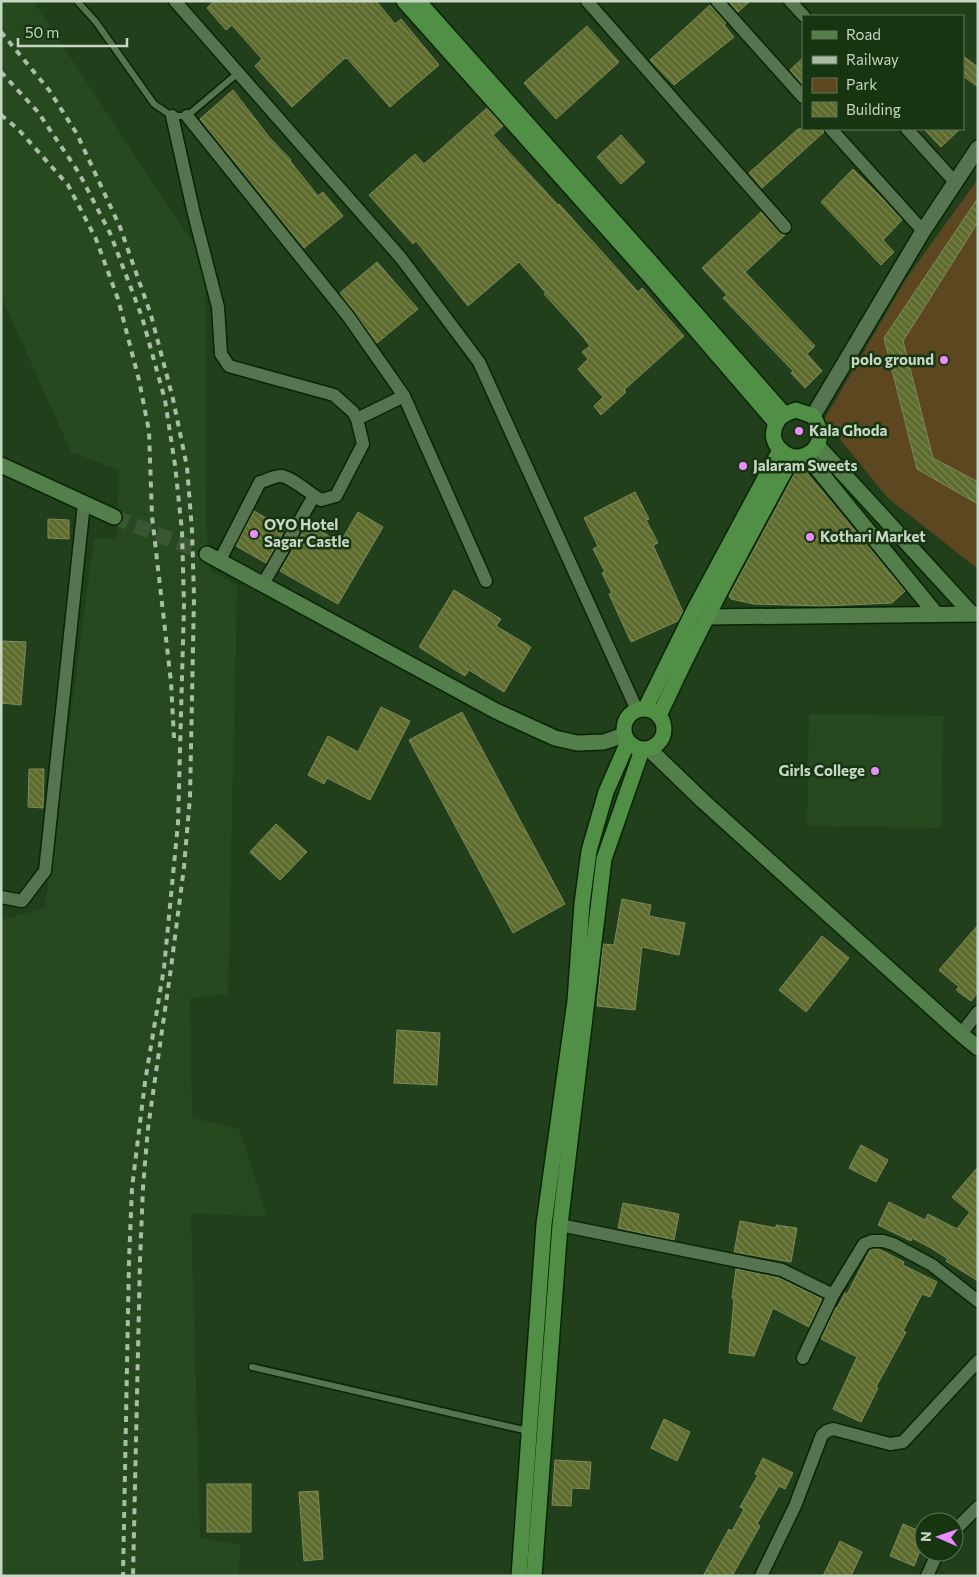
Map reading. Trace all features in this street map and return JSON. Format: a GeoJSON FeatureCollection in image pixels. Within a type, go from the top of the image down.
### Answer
{"type":"FeatureCollection","features":[{"type":"Feature","properties":{"kind":"highway"},"geometry":{"type":"LineString","coordinates":[[404,1],[647,273],[780,418]]}},
{"type":"Feature","properties":{"kind":"highway"},"geometry":{"type":"LineString","coordinates":[[418,1],[654,266],[780,418]]}},
{"type":"Feature","properties":{"kind":"highway"},"geometry":{"type":"LineString","coordinates":[[641,709],[694,610],[799,452],[820,433],[813,416],[796,410],[780,418],[773,435],[776,446],[799,452]]}},
{"type":"Feature","properties":{"kind":"highway"},"geometry":{"type":"LineString","coordinates":[[659,716],[706,617],[799,452]]}},
{"type":"Feature","properties":{"kind":"highway"},"geometry":{"type":"LineString","coordinates":[[519,1576],[544,1224],[575,1001],[582,904],[589,851],[606,792],[626,739],[623,728],[630,714],[641,709],[653,711],[659,716],[663,723],[664,731],[662,739],[656,745],[646,749],[604,859],[560,1225],[534,1576]]}},
{"type":"Feature","properties":{"kind":"highway"},"geometry":{"type":"LineString","coordinates":[[626,739],[646,749]]}},
{"type":"Feature","properties":{"kind":"main road"},"geometry":{"type":"LineString","coordinates":[[799,452],[975,614]]}},
{"type":"Feature","properties":{"kind":"main road"},"geometry":{"type":"LineString","coordinates":[[799,452],[936,614]]}},
{"type":"Feature","properties":{"kind":"main road"},"geometry":{"type":"LineString","coordinates":[[1,465],[114,517]]}},
{"type":"Feature","properties":{"kind":"main road"},"geometry":{"type":"LineString","coordinates":[[214,557],[496,711],[555,738],[577,743],[626,739]]}},
{"type":"Feature","properties":{"kind":"main road"},"geometry":{"type":"LineString","coordinates":[[706,617],[975,614]]}},
{"type":"Feature","properties":{"kind":"main road"},"geometry":{"type":"LineString","coordinates":[[646,749],[978,1048]]}},
{"type":"Feature","properties":{"kind":"street"},"geometry":{"type":"LineString","coordinates":[[175,1],[401,258],[479,362],[641,709]]}},
{"type":"Feature","properties":{"kind":"street"},"geometry":{"type":"LineString","coordinates":[[587,1],[785,227]]}},
{"type":"Feature","properties":{"kind":"street"},"geometry":{"type":"LineString","coordinates":[[718,1],[802,96]]}},
{"type":"Feature","properties":{"kind":"street"},"geometry":{"type":"LineString","coordinates":[[790,1],[803,15]]}},
{"type":"Feature","properties":{"kind":"street"},"geometry":{"type":"LineString","coordinates":[[172,116],[194,214],[218,307],[221,354],[229,366],[334,395],[353,412],[357,419],[363,444],[336,496],[321,500],[296,482],[280,476],[260,482],[214,557]]}},
{"type":"Feature","properties":{"kind":"street"},"geometry":{"type":"LineString","coordinates":[[187,116],[348,316],[404,396],[486,581]]}},
{"type":"Feature","properties":{"kind":"street"},"geometry":{"type":"LineString","coordinates":[[832,130],[922,231]]}},
{"type":"Feature","properties":{"kind":"street"},"geometry":{"type":"LineString","coordinates":[[908,130],[955,182]]}},
{"type":"Feature","properties":{"kind":"street"},"geometry":{"type":"LineString","coordinates":[[813,416],[922,231],[978,148]]}},
{"type":"Feature","properties":{"kind":"street"},"geometry":{"type":"LineString","coordinates":[[357,419],[404,396]]}},
{"type":"Feature","properties":{"kind":"street"},"geometry":{"type":"LineString","coordinates":[[263,584],[314,496]]}},
{"type":"Feature","properties":{"kind":"street"},"geometry":{"type":"LineString","coordinates":[[1,897],[22,901],[45,871],[84,503]]}},
{"type":"Feature","properties":{"kind":"street"},"geometry":{"type":"LineString","coordinates":[[961,1034],[978,1012]]}},
{"type":"Feature","properties":{"kind":"street"},"geometry":{"type":"LineString","coordinates":[[560,1225],[782,1270],[833,1295]]}},
{"type":"Feature","properties":{"kind":"street"},"geometry":{"type":"LineString","coordinates":[[803,1358],[833,1295],[864,1244],[872,1241],[883,1241],[893,1244],[932,1265],[978,1300]]}},
{"type":"Feature","properties":{"kind":"street"},"geometry":{"type":"LineString","coordinates":[[761,1576],[795,1506],[822,1435],[833,1429],[890,1444],[902,1442],[978,1361]]}},
{"type":"Feature","properties":{"kind":"street"},"geometry":{"type":"LineString","coordinates":[[964,1521],[978,1507]]}},
{"type":"Feature","properties":{"kind":"street"},"geometry":{"type":"LineString","coordinates":[[927,1576],[933,1562]]}},
{"type":"Feature","properties":{"kind":"lane"},"geometry":{"type":"LineString","coordinates":[[77,1],[96,22],[154,104],[172,116],[187,116],[238,73]]}},
{"type":"Feature","properties":{"kind":"lane"},"geometry":{"type":"LineString","coordinates":[[252,1367],[528,1432]]}},
{"type":"Feature","properties":{"kind":"shaded area"},"geometry":{"type":"Polygon","coordinates":[[[1,1],[33,1],[205,261],[206,524],[210,570],[237,585],[228,994],[190,998],[192,1118],[239,1129],[267,1216],[191,1214],[200,1538],[241,1545],[238,1576],[1,1576],[1,920],[45,908],[94,539],[117,539],[119,470],[71,452],[1,296],[1,1]]]}},
{"type":"Feature","properties":{"kind":"shaded area","name":"Girls College"},"geometry":{"type":"Polygon","coordinates":[[[809,714],[943,716],[941,828],[807,826],[809,714]]]}},
{"type":"Feature","properties":{"kind":"green space"},"geometry":{"type":"Polygon","coordinates":[[[978,179],[978,569],[888,498],[824,420],[906,279],[978,179]]]}},
{"type":"Feature","properties":{"kind":"building"},"geometry":{"type":"Polygon","coordinates":[[[214,1],[376,1],[395,24],[401,19],[439,65],[390,107],[345,58],[292,107],[255,66],[262,59],[232,25],[226,30],[207,8],[214,1]]]}},
{"type":"Feature","properties":{"kind":"building"},"geometry":{"type":"Polygon","coordinates":[[[728,1],[750,1],[738,12],[728,1]]]}},
{"type":"Feature","properties":{"kind":"building"},"geometry":{"type":"Polygon","coordinates":[[[710,5],[726,23],[724,25],[734,37],[674,85],[650,60],[710,5]]]}},
{"type":"Feature","properties":{"kind":"building"},"geometry":{"type":"Polygon","coordinates":[[[587,26],[619,62],[556,119],[524,83],[587,26]]]}},
{"type":"Feature","properties":{"kind":"building"},"geometry":{"type":"Polygon","coordinates":[[[964,57],[978,67],[978,87],[964,77],[964,57]]]}},
{"type":"Feature","properties":{"kind":"building"},"geometry":{"type":"Polygon","coordinates":[[[802,59],[802,84],[790,70],[802,59]]]}},
{"type":"Feature","properties":{"kind":"building"},"geometry":{"type":"Polygon","coordinates":[[[233,90],[318,196],[323,192],[343,216],[304,248],[200,119],[233,90]]]}},
{"type":"Feature","properties":{"kind":"building"},"geometry":{"type":"Polygon","coordinates":[[[487,108],[503,126],[493,135],[559,204],[638,292],[642,288],[684,336],[624,390],[626,392],[601,415],[594,406],[603,397],[578,369],[588,359],[582,352],[590,346],[544,294],[546,293],[519,262],[468,306],[416,241],[413,244],[369,195],[415,154],[424,164],[487,108]]]}},
{"type":"Feature","properties":{"kind":"building"},"geometry":{"type":"Polygon","coordinates":[[[798,129],[823,130],[824,132],[762,188],[749,173],[798,129]]]}},
{"type":"Feature","properties":{"kind":"building"},"geometry":{"type":"Polygon","coordinates":[[[925,130],[959,130],[941,147],[925,130]]]}},
{"type":"Feature","properties":{"kind":"building"},"geometry":{"type":"Polygon","coordinates":[[[621,135],[645,162],[621,184],[597,157],[621,135]]]}},
{"type":"Feature","properties":{"kind":"building"},"geometry":{"type":"Polygon","coordinates":[[[853,169],[902,220],[883,240],[894,252],[881,265],[821,202],[853,169]]]}},
{"type":"Feature","properties":{"kind":"building"},"geometry":{"type":"Polygon","coordinates":[[[978,198],[978,222],[903,341],[933,458],[978,482],[978,504],[917,469],[884,338],[978,198]]]}},
{"type":"Feature","properties":{"kind":"building"},"geometry":{"type":"Polygon","coordinates":[[[761,212],[779,232],[785,235],[745,272],[815,346],[807,354],[822,371],[805,388],[791,373],[793,371],[723,298],[727,295],[702,268],[761,212]]]}},
{"type":"Feature","properties":{"kind":"building"},"geometry":{"type":"Polygon","coordinates":[[[377,262],[418,309],[377,343],[340,293],[377,262]]]}},
{"type":"Feature","properties":{"kind":"building","name":"Kothari Market"},"geometry":{"type":"Polygon","coordinates":[[[796,471],[806,472],[905,591],[892,603],[823,606],[754,604],[731,599],[729,596],[796,471]]]}},
{"type":"Feature","properties":{"kind":"building"},"geometry":{"type":"Polygon","coordinates":[[[635,492],[649,519],[646,520],[658,543],[653,545],[683,612],[678,621],[631,642],[609,594],[612,593],[602,573],[605,572],[593,549],[598,546],[584,518],[635,492]]]}},
{"type":"Feature","properties":{"kind":"building","name":"OYO Hotel Sagar Castle"},"geometry":{"type":"Polygon","coordinates":[[[254,511],[285,529],[266,563],[236,546],[254,511]]]}},
{"type":"Feature","properties":{"kind":"building"},"geometry":{"type":"Polygon","coordinates":[[[358,512],[383,527],[338,604],[280,571],[308,523],[340,543],[358,512]]]}},
{"type":"Feature","properties":{"kind":"building"},"geometry":{"type":"Polygon","coordinates":[[[48,519],[69,520],[69,539],[48,538],[48,519]]]}},
{"type":"Feature","properties":{"kind":"building"},"geometry":{"type":"Polygon","coordinates":[[[454,590],[501,619],[496,626],[531,647],[504,692],[469,670],[465,676],[419,647],[454,590]]]}},
{"type":"Feature","properties":{"kind":"building"},"geometry":{"type":"Polygon","coordinates":[[[1,641],[26,642],[21,705],[1,703],[1,641]]]}},
{"type":"Feature","properties":{"kind":"building"},"geometry":{"type":"Polygon","coordinates":[[[381,707],[410,721],[370,800],[327,778],[324,784],[308,775],[328,736],[358,752],[381,707]]]}},
{"type":"Feature","properties":{"kind":"building"},"geometry":{"type":"Polygon","coordinates":[[[462,712],[565,904],[513,933],[409,740],[462,712]]]}},
{"type":"Feature","properties":{"kind":"building"},"geometry":{"type":"Polygon","coordinates":[[[29,769],[44,769],[43,808],[28,807],[29,769]]]}},
{"type":"Feature","properties":{"kind":"building"},"geometry":{"type":"Polygon","coordinates":[[[276,824],[307,852],[280,880],[250,852],[276,824]]]}},
{"type":"Feature","properties":{"kind":"building"},"geometry":{"type":"Polygon","coordinates":[[[622,899],[651,905],[649,916],[685,923],[679,955],[642,947],[635,1010],[597,1006],[603,944],[614,945],[622,899]]]}},
{"type":"Feature","properties":{"kind":"building"},"geometry":{"type":"Polygon","coordinates":[[[978,925],[978,992],[971,1001],[956,990],[959,987],[939,970],[978,925]]]}},
{"type":"Feature","properties":{"kind":"building"},"geometry":{"type":"Polygon","coordinates":[[[822,936],[849,958],[806,1012],[779,990],[822,936]]]}},
{"type":"Feature","properties":{"kind":"building"},"geometry":{"type":"Polygon","coordinates":[[[397,1030],[440,1033],[437,1085],[394,1083],[397,1030]]]}},
{"type":"Feature","properties":{"kind":"building"},"geometry":{"type":"Polygon","coordinates":[[[861,1145],[888,1160],[876,1182],[849,1168],[861,1145]]]}},
{"type":"Feature","properties":{"kind":"building"},"geometry":{"type":"Polygon","coordinates":[[[978,1167],[978,1281],[946,1261],[948,1259],[931,1248],[912,1238],[911,1241],[878,1225],[889,1202],[925,1220],[928,1214],[957,1229],[970,1212],[952,1197],[978,1167]]]}},
{"type":"Feature","properties":{"kind":"building"},"geometry":{"type":"Polygon","coordinates":[[[623,1203],[679,1214],[674,1240],[618,1228],[623,1203]]]}},
{"type":"Feature","properties":{"kind":"building"},"geometry":{"type":"Polygon","coordinates":[[[740,1221],[776,1228],[776,1225],[797,1228],[791,1262],[734,1252],[740,1221]]]}},
{"type":"Feature","properties":{"kind":"building"},"geometry":{"type":"Polygon","coordinates":[[[879,1249],[904,1262],[903,1265],[937,1282],[930,1297],[922,1294],[903,1331],[906,1332],[876,1387],[878,1388],[861,1422],[833,1409],[857,1357],[821,1339],[836,1307],[845,1293],[847,1294],[870,1250],[879,1249]]]}},
{"type":"Feature","properties":{"kind":"building"},"geometry":{"type":"Polygon","coordinates":[[[736,1269],[779,1278],[822,1299],[809,1327],[773,1308],[754,1356],[729,1353],[734,1299],[732,1298],[736,1269]]]}},
{"type":"Feature","properties":{"kind":"building"},"geometry":{"type":"Polygon","coordinates":[[[664,1419],[690,1432],[677,1461],[651,1448],[664,1419]]]}},
{"type":"Feature","properties":{"kind":"building"},"geometry":{"type":"Polygon","coordinates":[[[763,1458],[793,1473],[785,1489],[779,1486],[757,1524],[760,1526],[732,1576],[703,1576],[729,1529],[732,1531],[744,1509],[740,1507],[758,1475],[755,1474],[763,1458]]]}},
{"type":"Feature","properties":{"kind":"building"},"geometry":{"type":"Polygon","coordinates":[[[555,1460],[591,1462],[589,1489],[572,1488],[571,1506],[552,1505],[555,1460]]]}},
{"type":"Feature","properties":{"kind":"building"},"geometry":{"type":"Polygon","coordinates":[[[207,1484],[251,1484],[251,1532],[207,1532],[207,1484]]]}},
{"type":"Feature","properties":{"kind":"building"},"geometry":{"type":"Polygon","coordinates":[[[318,1491],[323,1559],[304,1561],[299,1492],[318,1491]]]}},
{"type":"Feature","properties":{"kind":"building"},"geometry":{"type":"Polygon","coordinates":[[[903,1524],[914,1529],[914,1562],[916,1562],[914,1566],[890,1556],[903,1524]]]}},
{"type":"Feature","properties":{"kind":"building"},"geometry":{"type":"Polygon","coordinates":[[[840,1541],[862,1552],[851,1576],[823,1576],[840,1541]]]}},
{"type":"Feature","properties":{"kind":"tunnel"},"geometry":{"type":"LineString","coordinates":[[114,517],[207,554]]}},
{"type":"Feature","properties":{"kind":"railway"},"geometry":{"type":"LineString","coordinates":[[1,32],[49,90],[77,134],[120,227],[151,315],[173,399],[187,467],[192,530],[194,597],[190,797],[184,867],[148,1128],[143,1187],[133,1576]]}},
{"type":"Feature","properties":{"kind":"railway"},"geometry":{"type":"LineString","coordinates":[[1,72],[38,112],[79,173],[110,233],[142,317],[165,400],[175,465],[182,531],[184,605],[178,823],[164,968],[145,1082],[132,1188],[123,1576]]}},
{"type":"Feature","properties":{"kind":"railway"},"geometry":{"type":"LineString","coordinates":[[1,115],[18,129],[68,185],[96,239],[118,299],[139,380],[149,431],[152,516],[171,682],[174,738]]}},
{"type":"Feature","properties":{"kind":"place","name":"polo ground"},"geometry":{"type":"Point","coordinates":[944,360]}},
{"type":"Feature","properties":{"kind":"place","name":"Kala Ghoda"},"geometry":{"type":"Point","coordinates":[799,431]}},
{"type":"Feature","properties":{"kind":"place","name":"Jalaram Sweets"},"geometry":{"type":"Point","coordinates":[743,466]}},
{"type":"Feature","properties":{"kind":"place","name":"OYO Hotel Sagar Castle"},"geometry":{"type":"Point","coordinates":[254,534]}},
{"type":"Feature","properties":{"kind":"place","name":"Kothari Market"},"geometry":{"type":"Point","coordinates":[810,537]}},
{"type":"Feature","properties":{"kind":"place","name":"Girls College"},"geometry":{"type":"Point","coordinates":[875,771]}}]}
